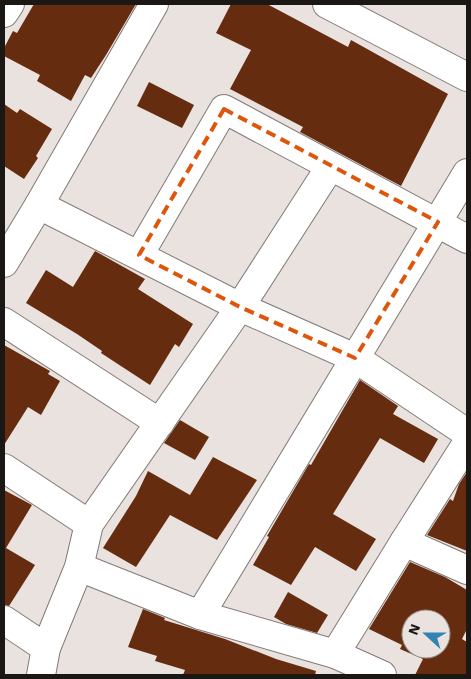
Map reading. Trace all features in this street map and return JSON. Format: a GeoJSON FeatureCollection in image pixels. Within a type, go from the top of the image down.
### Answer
{"type":"FeatureCollection","features":[{"type":"Feature","properties":{"kind":"street"},"geometry":{"type":"LineString","coordinates":[[4,13],[10,4]]}},
{"type":"Feature","properties":{"kind":"street"},"geometry":{"type":"LineString","coordinates":[[4,263],[154,4]]}},
{"type":"Feature","properties":{"kind":"street"},"geometry":{"type":"LineString","coordinates":[[327,4],[467,76]]}},
{"type":"Feature","properties":{"kind":"street"},"geometry":{"type":"LineString","coordinates":[[139,254],[224,109],[467,239]]}},
{"type":"Feature","properties":{"kind":"street"},"geometry":{"type":"LineString","coordinates":[[41,675],[46,648],[79,567],[90,524],[240,307],[330,167]]}},
{"type":"Feature","properties":{"kind":"street"},"geometry":{"type":"LineString","coordinates":[[200,615],[467,173]]}},
{"type":"Feature","properties":{"kind":"street"},"geometry":{"type":"LineString","coordinates":[[39,205],[139,254],[240,307],[355,358],[467,433]]}},
{"type":"Feature","properties":{"kind":"street"},"geometry":{"type":"LineString","coordinates":[[4,322],[160,423]]}},
{"type":"Feature","properties":{"kind":"street"},"geometry":{"type":"LineString","coordinates":[[335,654],[467,443]]}},
{"type":"Feature","properties":{"kind":"street"},"geometry":{"type":"LineString","coordinates":[[4,468],[90,524]]}},
{"type":"Feature","properties":{"kind":"street"},"geometry":{"type":"LineString","coordinates":[[404,542],[467,570]]}},
{"type":"Feature","properties":{"kind":"street"},"geometry":{"type":"LineString","coordinates":[[79,567],[200,615],[335,654],[382,675]]}},
{"type":"Feature","properties":{"kind":"street"},"geometry":{"type":"LineString","coordinates":[[4,620],[46,648]]}},
{"type":"Feature","properties":{"kind":"highlighted area"},"geometry":{"type":"Polygon","coordinates":[[[224,109],[438,222],[355,358],[240,307],[139,255],[224,109]]]}},
{"type":"Feature","properties":{"kind":"building"},"geometry":{"type":"Polygon","coordinates":[[[34,4],[136,4],[91,78],[85,75],[71,101],[37,81],[40,75],[4,56],[4,48],[13,31],[17,33],[34,4]]]}},
{"type":"Feature","properties":{"kind":"building"},"geometry":{"type":"Polygon","coordinates":[[[231,4],[267,4],[348,47],[351,40],[448,94],[401,186],[300,132],[303,127],[230,89],[251,50],[216,33],[231,4]]]}},
{"type":"Feature","properties":{"kind":"building"},"geometry":{"type":"Polygon","coordinates":[[[149,82],[194,105],[182,128],[137,106],[149,82]]]}},
{"type":"Feature","properties":{"kind":"building"},"geometry":{"type":"Polygon","coordinates":[[[4,104],[17,113],[20,109],[52,129],[36,156],[38,158],[24,179],[4,166],[4,104]]]}},
{"type":"Feature","properties":{"kind":"building"},"geometry":{"type":"Polygon","coordinates":[[[95,251],[145,279],[138,289],[193,324],[179,347],[175,344],[150,385],[101,353],[102,351],[77,334],[26,303],[46,270],[73,287],[95,251]]]}},
{"type":"Feature","properties":{"kind":"building"},"geometry":{"type":"Polygon","coordinates":[[[4,345],[50,371],[48,374],[60,381],[41,415],[28,407],[4,445],[4,345]]]}},
{"type":"Feature","properties":{"kind":"building"},"geometry":{"type":"Polygon","coordinates":[[[360,380],[398,406],[393,414],[438,439],[424,463],[380,438],[333,514],[376,539],[356,571],[315,547],[291,585],[253,565],[269,537],[267,536],[360,380]]]}},
{"type":"Feature","properties":{"kind":"building"},"geometry":{"type":"Polygon","coordinates":[[[180,420],[209,437],[195,460],[164,443],[180,420]]]}},
{"type":"Feature","properties":{"kind":"building"},"geometry":{"type":"Polygon","coordinates":[[[213,457],[257,480],[217,540],[170,515],[136,567],[103,548],[136,496],[148,471],[190,495],[213,457]]]}},
{"type":"Feature","properties":{"kind":"building"},"geometry":{"type":"Polygon","coordinates":[[[467,472],[467,551],[427,535],[450,499],[453,501],[459,484],[467,472]]]}},
{"type":"Feature","properties":{"kind":"building"},"geometry":{"type":"Polygon","coordinates":[[[4,490],[32,505],[6,548],[35,565],[9,606],[4,605],[4,490]]]}},
{"type":"Feature","properties":{"kind":"building"},"geometry":{"type":"Polygon","coordinates":[[[410,562],[445,577],[467,590],[467,629],[462,639],[467,642],[467,675],[415,675],[423,659],[451,659],[451,609],[401,609],[401,645],[369,629],[410,562]]]}},
{"type":"Feature","properties":{"kind":"building"},"geometry":{"type":"Polygon","coordinates":[[[288,592],[328,615],[317,633],[286,624],[274,617],[288,592]]]}},
{"type":"Feature","properties":{"kind":"building"},"geometry":{"type":"Polygon","coordinates":[[[143,609],[165,618],[164,620],[316,671],[315,675],[183,675],[185,670],[155,661],[157,656],[128,647],[143,609]]]}}]}
